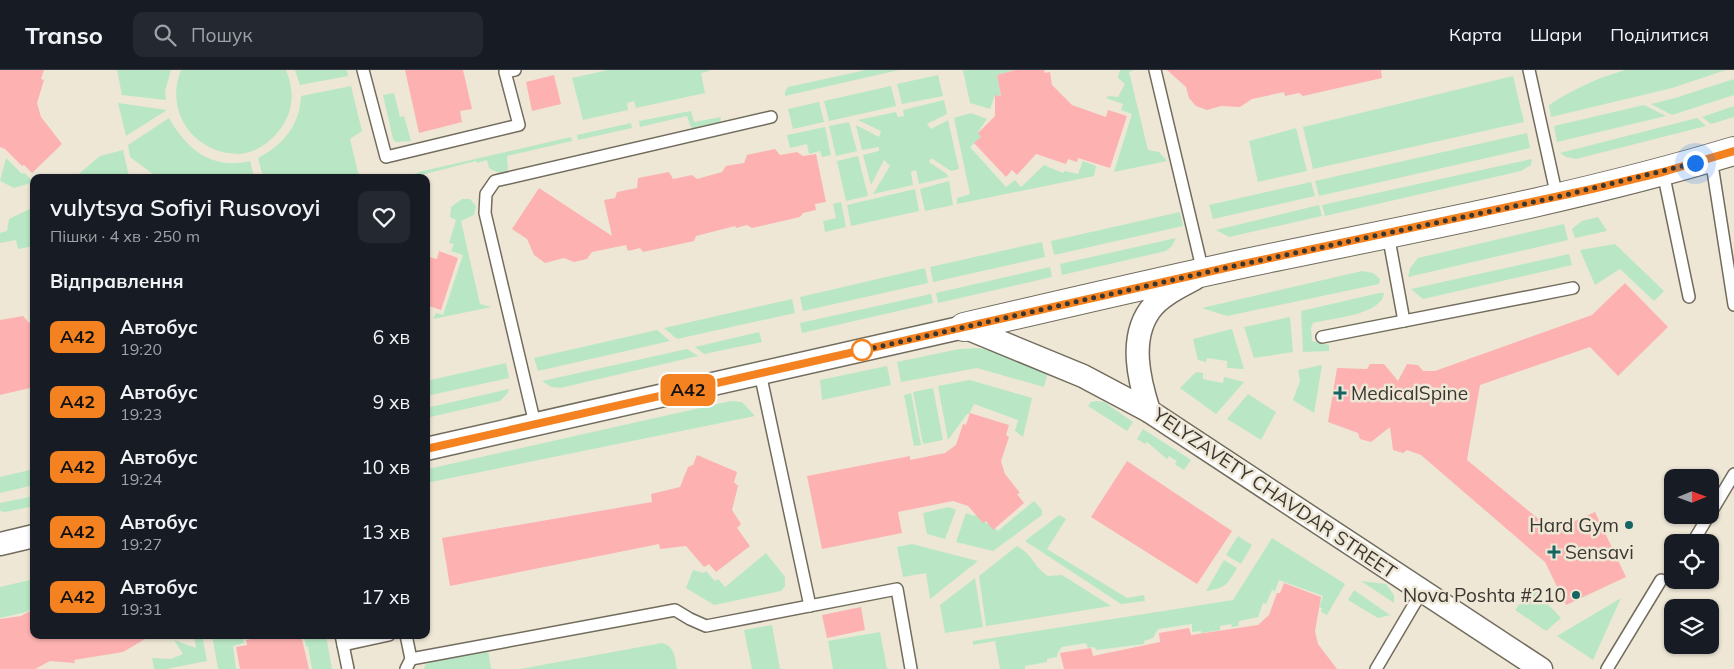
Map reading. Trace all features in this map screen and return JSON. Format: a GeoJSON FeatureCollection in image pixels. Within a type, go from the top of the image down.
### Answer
{"type":"FeatureCollection","features":[{"type":"Feature","properties":{"kind":"street","name":"YELYZAVETY CHAVDAR STREET"},"geometry":{"type":"LineString","coordinates":[[964,327],[1557,197],[1663,172],[1722,154]]}},
{"type":"Feature","properties":{"kind":"street","name":"YELYZAVETY CHAVDAR STREET"},"geometry":{"type":"LineString","coordinates":[[1203,274],[1166,295],[1150,310],[1140,332],[1137,355],[1139,382],[1149,411],[1541,669]]}},
{"type":"Feature","properties":{"kind":"street"},"geometry":{"type":"LineString","coordinates":[[430,448],[964,327],[1076,373],[1149,411]]}},
{"type":"Feature","properties":{"kind":"street"},"geometry":{"type":"LineString","coordinates":[[0,544],[30,537]]}},
{"type":"Feature","properties":{"kind":"lane"},"geometry":{"type":"LineString","coordinates":[[364,70],[386,157],[519,126],[505,72],[515,70]]}},
{"type":"Feature","properties":{"kind":"lane"},"geometry":{"type":"LineString","coordinates":[[1154,70],[1203,274]]}},
{"type":"Feature","properties":{"kind":"lane"},"geometry":{"type":"LineString","coordinates":[[1529,70],[1557,197]]}},
{"type":"Feature","properties":{"kind":"lane"},"geometry":{"type":"LineString","coordinates":[[535,424],[484,213],[486,194],[495,181],[770,117]]}},
{"type":"Feature","properties":{"kind":"lane"},"geometry":{"type":"LineString","coordinates":[[1722,154],[1734,305]]}},
{"type":"Feature","properties":{"kind":"lane"},"geometry":{"type":"LineString","coordinates":[[1663,172],[1689,298]]}},
{"type":"Feature","properties":{"kind":"lane"},"geometry":{"type":"LineString","coordinates":[[1388,234],[1404,321]]}},
{"type":"Feature","properties":{"kind":"lane"},"geometry":{"type":"LineString","coordinates":[[1322,337],[1573,288]]}},
{"type":"Feature","properties":{"kind":"lane"},"geometry":{"type":"LineString","coordinates":[[760,373],[810,606]]}},
{"type":"Feature","properties":{"kind":"lane"},"geometry":{"type":"LineString","coordinates":[[1719,500],[1734,474]]}},
{"type":"Feature","properties":{"kind":"lane"},"geometry":{"type":"LineString","coordinates":[[1607,669],[1661,580]]}},
{"type":"Feature","properties":{"kind":"lane"},"geometry":{"type":"LineString","coordinates":[[406,639],[408,664],[675,610],[706,626],[897,589],[911,669]]}},
{"type":"Feature","properties":{"kind":"lane"},"geometry":{"type":"LineString","coordinates":[[1376,669],[1422,592]]}},
{"type":"Feature","properties":{"kind":"lane"},"geometry":{"type":"LineString","coordinates":[[342,640],[348,669]]}},
{"type":"Feature","properties":{"kind":"green space"},"geometry":{"type":"Polygon","coordinates":[[[117,70],[171,70],[165,91],[166,100],[122,95],[117,70]]]}},
{"type":"Feature","properties":{"kind":"green space"},"geometry":{"type":"Polygon","coordinates":[[[181,70],[286,70],[292,95],[289,113],[280,130],[266,144],[248,153],[223,152],[209,147],[196,138],[187,128],[180,115],[177,101],[177,86],[181,70]]]}},
{"type":"Feature","properties":{"kind":"green space"},"geometry":{"type":"Polygon","coordinates":[[[295,70],[347,70],[348,76],[300,85],[295,70]]]}},
{"type":"Feature","properties":{"kind":"green space"},"geometry":{"type":"Polygon","coordinates":[[[608,70],[709,71],[701,73],[705,93],[636,108],[634,101],[627,103],[628,110],[583,120],[572,78],[608,70]]]}},
{"type":"Feature","properties":{"kind":"green space"},"geometry":{"type":"Polygon","coordinates":[[[866,70],[899,70],[785,96],[788,87],[866,70]]]}},
{"type":"Feature","properties":{"kind":"green space"},"geometry":{"type":"Polygon","coordinates":[[[963,70],[1015,70],[997,75],[1001,96],[995,95],[990,109],[970,103],[963,70]]]}},
{"type":"Feature","properties":{"kind":"green space"},"geometry":{"type":"Polygon","coordinates":[[[1120,70],[1134,70],[1129,72],[1148,150],[1159,152],[1167,161],[1114,172],[1132,114],[1121,110],[1123,104],[1106,98],[1109,96],[1118,97],[1125,84],[1118,78],[1120,70]]]}},
{"type":"Feature","properties":{"kind":"green space"},"geometry":{"type":"Polygon","coordinates":[[[1625,70],[1726,70],[1672,88],[1551,117],[1549,105],[1558,99],[1586,84],[1625,70]]]}},
{"type":"Feature","properties":{"kind":"green space"},"geometry":{"type":"Polygon","coordinates":[[[938,75],[943,96],[902,104],[897,84],[938,75]]]}},
{"type":"Feature","properties":{"kind":"green space"},"geometry":{"type":"Polygon","coordinates":[[[1513,76],[1524,122],[1313,169],[1303,127],[1513,76]]]}},
{"type":"Feature","properties":{"kind":"green space"},"geometry":{"type":"Polygon","coordinates":[[[1734,79],[1734,95],[1672,115],[1651,104],[1675,98],[1734,79]]]}},
{"type":"Feature","properties":{"kind":"green space"},"geometry":{"type":"Polygon","coordinates":[[[351,86],[362,131],[350,139],[358,174],[262,174],[258,158],[275,147],[294,125],[301,96],[351,86]]]}},
{"type":"Feature","properties":{"kind":"green space"},"geometry":{"type":"Polygon","coordinates":[[[891,86],[896,106],[829,121],[824,101],[891,86]]]}},
{"type":"Feature","properties":{"kind":"green space"},"geometry":{"type":"Polygon","coordinates":[[[394,93],[400,117],[404,116],[411,141],[396,142],[393,139],[383,95],[394,93]]]}},
{"type":"Feature","properties":{"kind":"green space"},"geometry":{"type":"Polygon","coordinates":[[[944,100],[947,114],[927,124],[931,129],[948,120],[959,169],[951,171],[931,158],[929,162],[947,174],[948,177],[919,184],[916,170],[911,172],[913,185],[873,194],[890,166],[884,160],[871,185],[863,155],[879,151],[879,147],[862,150],[856,125],[879,137],[881,131],[858,120],[896,112],[898,117],[904,116],[903,110],[944,100]]]}},
{"type":"Feature","properties":{"kind":"green space"},"geometry":{"type":"Polygon","coordinates":[[[819,102],[824,122],[793,129],[788,109],[819,102]]]}},
{"type":"Feature","properties":{"kind":"green space"},"geometry":{"type":"Polygon","coordinates":[[[118,103],[167,110],[126,136],[118,103]]]}},
{"type":"Feature","properties":{"kind":"green space"},"geometry":{"type":"Polygon","coordinates":[[[1644,105],[1666,116],[1557,142],[1554,126],[1644,105]]]}},
{"type":"Feature","properties":{"kind":"green space"},"geometry":{"type":"Polygon","coordinates":[[[1734,106],[1734,117],[1711,124],[1702,117],[1734,106]]]}},
{"type":"Feature","properties":{"kind":"green space"},"geometry":{"type":"Polygon","coordinates":[[[691,111],[694,122],[721,117],[720,123],[694,130],[687,116],[640,127],[639,121],[691,111]]]}},
{"type":"Feature","properties":{"kind":"green space"},"geometry":{"type":"Polygon","coordinates":[[[971,113],[987,119],[978,132],[981,137],[970,147],[1006,187],[1015,180],[1021,187],[1044,165],[1063,173],[1065,171],[1078,174],[1083,161],[1096,166],[1094,176],[957,204],[957,198],[970,194],[954,118],[971,113]]]}},
{"type":"Feature","properties":{"kind":"green space"},"geometry":{"type":"Polygon","coordinates":[[[169,118],[184,139],[202,155],[224,163],[250,161],[253,174],[153,174],[130,157],[128,145],[169,118]]]}},
{"type":"Feature","properties":{"kind":"green space"},"geometry":{"type":"Polygon","coordinates":[[[1697,118],[1706,126],[1576,159],[1566,157],[1560,153],[1697,118]]]}},
{"type":"Feature","properties":{"kind":"green space"},"geometry":{"type":"Polygon","coordinates":[[[849,122],[857,151],[836,156],[829,126],[849,122]]]}},
{"type":"Feature","properties":{"kind":"green space"},"geometry":{"type":"Polygon","coordinates":[[[631,123],[632,128],[578,140],[577,135],[631,123]]]}},
{"type":"Feature","properties":{"kind":"green space"},"geometry":{"type":"Polygon","coordinates":[[[825,127],[831,155],[822,157],[820,151],[809,154],[807,144],[790,148],[787,135],[825,127]]]}},
{"type":"Feature","properties":{"kind":"green space"},"geometry":{"type":"Polygon","coordinates":[[[1296,128],[1307,171],[1258,182],[1249,141],[1296,128]]]}},
{"type":"Feature","properties":{"kind":"green space"},"geometry":{"type":"Polygon","coordinates":[[[1527,133],[1530,148],[1319,196],[1315,181],[1527,133]]]}},
{"type":"Feature","properties":{"kind":"green space"},"geometry":{"type":"Polygon","coordinates":[[[571,137],[572,141],[507,156],[508,169],[502,173],[489,168],[487,160],[425,174],[415,174],[571,137]]]}},
{"type":"Feature","properties":{"kind":"green space"},"geometry":{"type":"Polygon","coordinates":[[[123,150],[128,174],[79,174],[100,156],[123,150]]]}},
{"type":"Feature","properties":{"kind":"green space"},"geometry":{"type":"Polygon","coordinates":[[[858,156],[868,196],[846,201],[837,161],[858,156]]]}},
{"type":"Feature","properties":{"kind":"green space"},"geometry":{"type":"Polygon","coordinates":[[[6,158],[22,174],[24,173],[30,178],[30,183],[14,188],[0,181],[6,158]]]}},
{"type":"Feature","properties":{"kind":"green space"},"geometry":{"type":"Polygon","coordinates":[[[1532,159],[1531,165],[1521,171],[1325,216],[1322,205],[1532,159]]]}},
{"type":"Feature","properties":{"kind":"green space"},"geometry":{"type":"Polygon","coordinates":[[[949,181],[953,205],[925,211],[920,189],[949,181]]]}},
{"type":"Feature","properties":{"kind":"green space"},"geometry":{"type":"Polygon","coordinates":[[[1311,182],[1315,196],[1213,219],[1209,205],[1311,182]]]}},
{"type":"Feature","properties":{"kind":"green space"},"geometry":{"type":"Polygon","coordinates":[[[915,189],[919,211],[851,226],[847,205],[915,189]]]}},
{"type":"Feature","properties":{"kind":"green space"},"geometry":{"type":"Polygon","coordinates":[[[462,199],[470,199],[476,206],[474,215],[461,221],[480,304],[492,307],[433,319],[436,313],[443,315],[463,255],[451,251],[454,244],[449,243],[456,220],[450,217],[451,207],[462,199]]]}},
{"type":"Feature","properties":{"kind":"green space"},"geometry":{"type":"Polygon","coordinates":[[[841,202],[846,227],[825,232],[823,221],[836,218],[833,204],[841,202]]]}},
{"type":"Feature","properties":{"kind":"green space"},"geometry":{"type":"Polygon","coordinates":[[[1319,205],[1322,216],[1229,237],[1216,230],[1319,205]]]}},
{"type":"Feature","properties":{"kind":"green space"},"geometry":{"type":"Polygon","coordinates":[[[30,209],[30,247],[18,249],[16,240],[0,243],[0,233],[7,231],[9,219],[30,209]]]}},
{"type":"Feature","properties":{"kind":"green space"},"geometry":{"type":"Polygon","coordinates":[[[1180,212],[1183,226],[1054,255],[1051,241],[1180,212]]]}},
{"type":"Feature","properties":{"kind":"green space"},"geometry":{"type":"Polygon","coordinates":[[[1598,217],[1607,231],[1575,238],[1572,229],[1582,221],[1598,217]]]}},
{"type":"Feature","properties":{"kind":"green space"},"geometry":{"type":"Polygon","coordinates":[[[1564,224],[1568,240],[1408,277],[1410,268],[1418,258],[1564,224]]]}},
{"type":"Feature","properties":{"kind":"green space"},"geometry":{"type":"Polygon","coordinates":[[[1176,238],[1172,246],[1166,251],[1062,275],[1060,264],[1176,238]]]}},
{"type":"Feature","properties":{"kind":"green space"},"geometry":{"type":"Polygon","coordinates":[[[1042,242],[1045,257],[933,282],[930,267],[1042,242]]]}},
{"type":"Feature","properties":{"kind":"green space"},"geometry":{"type":"Polygon","coordinates":[[[1615,244],[1664,291],[1654,301],[1620,269],[1595,285],[1580,250],[1615,244]]]}},
{"type":"Feature","properties":{"kind":"green space"},"geometry":{"type":"Polygon","coordinates":[[[1569,254],[1572,265],[1423,299],[1411,289],[1569,254]]]}},
{"type":"Feature","properties":{"kind":"green space"},"geometry":{"type":"Polygon","coordinates":[[[1050,267],[1052,277],[938,303],[936,293],[1050,267]]]}},
{"type":"Feature","properties":{"kind":"green space"},"geometry":{"type":"Polygon","coordinates":[[[925,268],[928,283],[803,311],[800,297],[925,268]]]}},
{"type":"Feature","properties":{"kind":"green space"},"geometry":{"type":"Polygon","coordinates":[[[1362,271],[1373,273],[1380,279],[1379,284],[1227,316],[1202,308],[1362,271]]]}},
{"type":"Feature","properties":{"kind":"green space"},"geometry":{"type":"Polygon","coordinates":[[[1384,293],[1381,300],[1366,311],[1313,323],[1311,328],[1312,341],[1329,345],[1329,351],[1303,352],[1301,311],[1384,293]]]}},
{"type":"Feature","properties":{"kind":"green space"},"geometry":{"type":"Polygon","coordinates":[[[931,294],[933,303],[802,333],[800,323],[931,294]]]}},
{"type":"Feature","properties":{"kind":"green space"},"geometry":{"type":"Polygon","coordinates":[[[792,299],[795,313],[677,339],[664,328],[792,299]]]}},
{"type":"Feature","properties":{"kind":"green space"},"geometry":{"type":"Polygon","coordinates":[[[1290,317],[1293,352],[1254,358],[1244,327],[1290,317]]]}},
{"type":"Feature","properties":{"kind":"green space"},"geometry":{"type":"Polygon","coordinates":[[[1232,329],[1244,369],[1227,368],[1227,361],[1207,358],[1206,362],[1198,360],[1193,339],[1232,329]]]}},
{"type":"Feature","properties":{"kind":"green space"},"geometry":{"type":"Polygon","coordinates":[[[657,330],[670,341],[538,371],[534,358],[657,330]]]}},
{"type":"Feature","properties":{"kind":"green space"},"geometry":{"type":"Polygon","coordinates":[[[759,332],[762,342],[704,354],[695,347],[759,332]]]}},
{"type":"Feature","properties":{"kind":"green space"},"geometry":{"type":"Polygon","coordinates":[[[979,348],[1016,356],[1049,369],[1044,387],[977,368],[901,382],[897,362],[959,349],[979,348]]]}},
{"type":"Feature","properties":{"kind":"green space"},"geometry":{"type":"Polygon","coordinates":[[[687,349],[698,356],[560,388],[551,387],[542,381],[687,349]]]}},
{"type":"Feature","properties":{"kind":"green space"},"geometry":{"type":"Polygon","coordinates":[[[506,363],[509,378],[430,395],[430,380],[506,363]]]}},
{"type":"Feature","properties":{"kind":"green space"},"geometry":{"type":"Polygon","coordinates":[[[1322,365],[1314,413],[1293,400],[1300,381],[1298,370],[1322,365]]]}},
{"type":"Feature","properties":{"kind":"green space"},"geometry":{"type":"Polygon","coordinates":[[[887,366],[891,385],[822,400],[820,380],[887,366]]]}},
{"type":"Feature","properties":{"kind":"green space"},"geometry":{"type":"Polygon","coordinates":[[[1196,372],[1203,373],[1203,379],[1223,383],[1224,377],[1244,382],[1216,414],[1180,388],[1196,372]]]}},
{"type":"Feature","properties":{"kind":"green space"},"geometry":{"type":"Polygon","coordinates":[[[970,380],[1032,398],[1023,437],[1015,431],[1018,420],[974,404],[969,414],[967,414],[948,440],[938,386],[970,380]]]}},
{"type":"Feature","properties":{"kind":"green space"},"geometry":{"type":"Polygon","coordinates":[[[933,388],[943,440],[923,444],[913,392],[933,388]]]}},
{"type":"Feature","properties":{"kind":"green space"},"geometry":{"type":"Polygon","coordinates":[[[509,389],[500,401],[430,417],[430,407],[509,389]]]}},
{"type":"Feature","properties":{"kind":"green space"},"geometry":{"type":"Polygon","coordinates":[[[911,393],[921,445],[914,446],[904,395],[911,393]]]}},
{"type":"Feature","properties":{"kind":"green space"},"geometry":{"type":"Polygon","coordinates":[[[1248,394],[1276,412],[1261,440],[1227,419],[1248,394]]]}},
{"type":"Feature","properties":{"kind":"green space"},"geometry":{"type":"Polygon","coordinates":[[[731,401],[742,402],[755,416],[430,482],[430,469],[731,401]]]}},
{"type":"Feature","properties":{"kind":"green space"},"geometry":{"type":"Polygon","coordinates":[[[1091,402],[1104,402],[1133,422],[1127,431],[1088,406],[1091,402]]]}},
{"type":"Feature","properties":{"kind":"green space"},"geometry":{"type":"Polygon","coordinates":[[[1143,429],[1191,460],[1184,470],[1175,464],[1177,461],[1169,456],[1167,459],[1147,442],[1145,444],[1137,439],[1143,429]]]}},
{"type":"Feature","properties":{"kind":"green space"},"geometry":{"type":"Polygon","coordinates":[[[30,470],[30,486],[0,493],[0,477],[30,470]]]}},
{"type":"Feature","properties":{"kind":"green space"},"geometry":{"type":"Polygon","coordinates":[[[30,497],[30,507],[5,512],[0,511],[0,503],[30,497]]]}},
{"type":"Feature","properties":{"kind":"green space"},"geometry":{"type":"Polygon","coordinates":[[[1034,501],[1042,510],[1042,515],[993,551],[956,542],[966,513],[974,516],[977,513],[987,524],[990,523],[998,531],[1034,501]]]}},
{"type":"Feature","properties":{"kind":"green space"},"geometry":{"type":"Polygon","coordinates":[[[949,507],[956,510],[945,539],[927,534],[923,513],[949,507]]]}},
{"type":"Feature","properties":{"kind":"green space"},"geometry":{"type":"Polygon","coordinates":[[[1059,515],[1066,519],[1047,549],[1127,598],[1144,595],[1145,601],[1121,604],[1025,541],[1059,515]]]}},
{"type":"Feature","properties":{"kind":"green space"},"geometry":{"type":"Polygon","coordinates":[[[1238,536],[1252,545],[1241,564],[1226,555],[1238,536]]]}},
{"type":"Feature","properties":{"kind":"green space"},"geometry":{"type":"Polygon","coordinates":[[[1272,538],[1345,584],[1327,615],[1321,612],[1322,608],[1319,607],[1323,596],[1279,580],[1275,591],[1272,590],[1266,604],[1263,603],[1258,617],[1239,621],[1238,626],[1232,627],[1231,624],[1220,626],[1220,630],[1201,633],[1201,631],[1192,632],[1192,624],[1158,629],[1153,638],[1144,641],[1144,644],[1097,650],[1094,647],[1088,648],[1086,643],[1062,647],[1057,657],[1047,659],[1047,662],[1025,666],[1025,669],[1000,669],[995,641],[973,645],[973,641],[1233,600],[1272,538]]]}},
{"type":"Feature","properties":{"kind":"green space"},"geometry":{"type":"Polygon","coordinates":[[[912,544],[978,561],[930,599],[926,573],[903,577],[897,547],[912,544]]]}},
{"type":"Feature","properties":{"kind":"green space"},"geometry":{"type":"Polygon","coordinates":[[[1017,546],[1027,553],[1048,576],[1062,575],[1111,606],[986,626],[979,576],[1017,546]]]}},
{"type":"Feature","properties":{"kind":"green space"},"geometry":{"type":"Polygon","coordinates":[[[766,553],[785,577],[785,586],[781,591],[714,605],[686,588],[693,570],[704,573],[706,571],[715,581],[718,579],[725,587],[766,553]]]}},
{"type":"Feature","properties":{"kind":"green space"},"geometry":{"type":"Polygon","coordinates":[[[1224,560],[1237,568],[1225,585],[1218,589],[1206,591],[1224,560]]]}},
{"type":"Feature","properties":{"kind":"green space"},"geometry":{"type":"Polygon","coordinates":[[[975,578],[983,627],[945,633],[940,605],[975,578]]]}},
{"type":"Feature","properties":{"kind":"green space"},"geometry":{"type":"Polygon","coordinates":[[[30,580],[30,610],[0,618],[0,587],[30,580]]]}},
{"type":"Feature","properties":{"kind":"green space"},"geometry":{"type":"Polygon","coordinates":[[[1361,581],[1386,584],[1394,595],[1394,603],[1361,581]]]}},
{"type":"Feature","properties":{"kind":"green space"},"geometry":{"type":"Polygon","coordinates":[[[1533,588],[1561,618],[1546,631],[1515,610],[1533,588]]]}},
{"type":"Feature","properties":{"kind":"green space"},"geometry":{"type":"Polygon","coordinates":[[[1354,590],[1390,615],[1378,618],[1348,600],[1354,590]]]}},
{"type":"Feature","properties":{"kind":"green space"},"geometry":{"type":"Polygon","coordinates":[[[1621,598],[1593,660],[1557,636],[1621,598]]]}},
{"type":"Feature","properties":{"kind":"green space"},"geometry":{"type":"Polygon","coordinates":[[[772,625],[780,669],[752,669],[744,630],[772,625]]]}},
{"type":"Feature","properties":{"kind":"green space"},"geometry":{"type":"Polygon","coordinates":[[[880,632],[887,669],[833,669],[828,641],[880,632]]]}},
{"type":"Feature","properties":{"kind":"green space"},"geometry":{"type":"Polygon","coordinates":[[[195,639],[203,639],[207,661],[166,669],[154,669],[152,658],[171,659],[183,654],[174,640],[196,648],[195,639]]]}},
{"type":"Feature","properties":{"kind":"green space"},"geometry":{"type":"Polygon","coordinates":[[[213,639],[243,639],[244,643],[233,646],[236,669],[218,669],[213,639]]]}},
{"type":"Feature","properties":{"kind":"green space"},"geometry":{"type":"Polygon","coordinates":[[[305,639],[327,639],[332,669],[312,669],[308,646],[306,647],[305,639]]]}},
{"type":"Feature","properties":{"kind":"green space"},"geometry":{"type":"Polygon","coordinates":[[[662,643],[672,650],[677,669],[520,669],[662,643]]]}},
{"type":"Feature","properties":{"kind":"green space"},"geometry":{"type":"Polygon","coordinates":[[[488,650],[491,669],[424,669],[425,665],[434,661],[488,650]]]}},
{"type":"Feature","properties":{"kind":"building"},"geometry":{"type":"Polygon","coordinates":[[[0,70],[44,70],[41,79],[44,80],[37,103],[41,117],[62,144],[32,173],[5,149],[0,147],[0,70]]]}},
{"type":"Feature","properties":{"kind":"building"},"geometry":{"type":"Polygon","coordinates":[[[405,70],[463,70],[472,109],[460,111],[462,122],[419,133],[405,70]]]}},
{"type":"Feature","properties":{"kind":"building"},"geometry":{"type":"Polygon","coordinates":[[[1015,70],[1044,70],[1045,73],[1050,72],[1052,85],[1072,105],[1106,117],[1108,110],[1127,116],[1110,168],[1078,158],[1077,162],[1068,159],[1066,164],[1036,154],[1017,175],[1012,170],[1006,177],[974,143],[981,137],[978,133],[995,116],[995,95],[1001,96],[997,75],[1015,70]]]}},
{"type":"Feature","properties":{"kind":"building"},"geometry":{"type":"Polygon","coordinates":[[[1167,70],[1381,70],[1382,78],[1303,96],[1299,93],[1285,96],[1284,92],[1252,99],[1240,107],[1221,106],[1207,110],[1196,106],[1189,98],[1186,87],[1167,70]]]}},
{"type":"Feature","properties":{"kind":"building"},"geometry":{"type":"Polygon","coordinates":[[[554,75],[561,104],[532,111],[526,82],[554,75]]]}},
{"type":"Feature","properties":{"kind":"building"},"geometry":{"type":"Polygon","coordinates":[[[775,149],[780,155],[797,152],[803,156],[816,154],[826,202],[815,204],[816,210],[803,213],[800,217],[752,228],[747,225],[736,228],[735,226],[696,236],[694,241],[643,252],[640,248],[628,251],[626,245],[592,252],[587,259],[574,262],[564,258],[545,263],[534,255],[527,239],[512,229],[539,188],[612,236],[604,200],[615,198],[617,192],[637,188],[638,178],[669,172],[673,179],[692,175],[697,179],[722,172],[726,166],[744,163],[747,155],[775,149]]]}},
{"type":"Feature","properties":{"kind":"building"},"geometry":{"type":"Polygon","coordinates":[[[439,251],[458,258],[441,310],[430,306],[430,257],[437,259],[439,251]]]}},
{"type":"Feature","properties":{"kind":"building"},"geometry":{"type":"Polygon","coordinates":[[[1625,283],[1668,327],[1618,376],[1590,347],[1480,385],[1467,460],[1553,531],[1595,512],[1626,577],[1566,605],[1545,562],[1421,455],[1407,450],[1403,453],[1393,450],[1390,427],[1371,442],[1360,439],[1358,433],[1328,422],[1337,368],[1367,369],[1370,364],[1384,364],[1398,381],[1407,364],[1418,365],[1423,371],[1435,371],[1592,315],[1625,283]]]}},
{"type":"Feature","properties":{"kind":"building"},"geometry":{"type":"Polygon","coordinates":[[[23,316],[30,323],[30,388],[0,395],[0,320],[23,316]]]}},
{"type":"Feature","properties":{"kind":"building"},"geometry":{"type":"Polygon","coordinates":[[[970,413],[1009,425],[1006,435],[1009,437],[1001,461],[1005,474],[1020,493],[1017,494],[1024,503],[993,530],[986,521],[983,523],[968,506],[953,501],[898,512],[902,533],[822,549],[807,476],[910,456],[910,460],[945,453],[956,445],[963,424],[966,425],[970,413]]]}},
{"type":"Feature","properties":{"kind":"building"},"geometry":{"type":"Polygon","coordinates":[[[697,455],[737,472],[734,482],[738,486],[732,510],[741,524],[737,528],[750,546],[716,572],[709,564],[704,567],[686,546],[660,549],[659,544],[450,586],[442,538],[652,502],[651,494],[680,487],[688,467],[693,465],[697,455]]]}},
{"type":"Feature","properties":{"kind":"building"},"geometry":{"type":"Polygon","coordinates":[[[1127,461],[1232,531],[1197,584],[1091,517],[1127,461]]]}},
{"type":"Feature","properties":{"kind":"building"},"geometry":{"type":"Polygon","coordinates":[[[1284,583],[1321,597],[1315,631],[1318,644],[1337,669],[1064,669],[1060,653],[1091,648],[1093,656],[1160,642],[1159,633],[1189,628],[1191,635],[1258,625],[1269,615],[1277,593],[1280,593],[1284,583]]]}},
{"type":"Feature","properties":{"kind":"building"},"geometry":{"type":"Polygon","coordinates":[[[861,607],[865,630],[827,638],[822,615],[861,607]]]}},
{"type":"Feature","properties":{"kind":"building"},"geometry":{"type":"Polygon","coordinates":[[[30,611],[30,639],[145,639],[123,652],[74,660],[75,663],[50,661],[35,669],[0,669],[0,619],[21,616],[30,611]]]}},
{"type":"Feature","properties":{"kind":"building"},"geometry":{"type":"Polygon","coordinates":[[[302,639],[309,669],[240,669],[236,647],[247,645],[246,640],[302,639]]]}},
{"type":"Feature","properties":{"kind":"bus line","name":"А42"},"geometry":{"type":"LineString","coordinates":[[430,448],[1036,310],[1592,189],[1663,172],[1734,151]]}},
{"type":"Feature","properties":{"kind":"place","name":"MedicalSpine"},"geometry":{"type":"Point","coordinates":[1340,393]}},
{"type":"Feature","properties":{"kind":"place","name":"Hard Gym"},"geometry":{"type":"Point","coordinates":[1629,525]}},
{"type":"Feature","properties":{"kind":"place","name":"Sensavi"},"geometry":{"type":"Point","coordinates":[1554,552]}},
{"type":"Feature","properties":{"kind":"place","name":"Nova Poshta #210"},"geometry":{"type":"Point","coordinates":[1576,595]}},
{"type":"Feature","properties":{"kind":"route"},"geometry":{"type":"LineString","coordinates":[[862,350],[855,352],[1243,264],[1557,197],[1695,163]]}}]}
